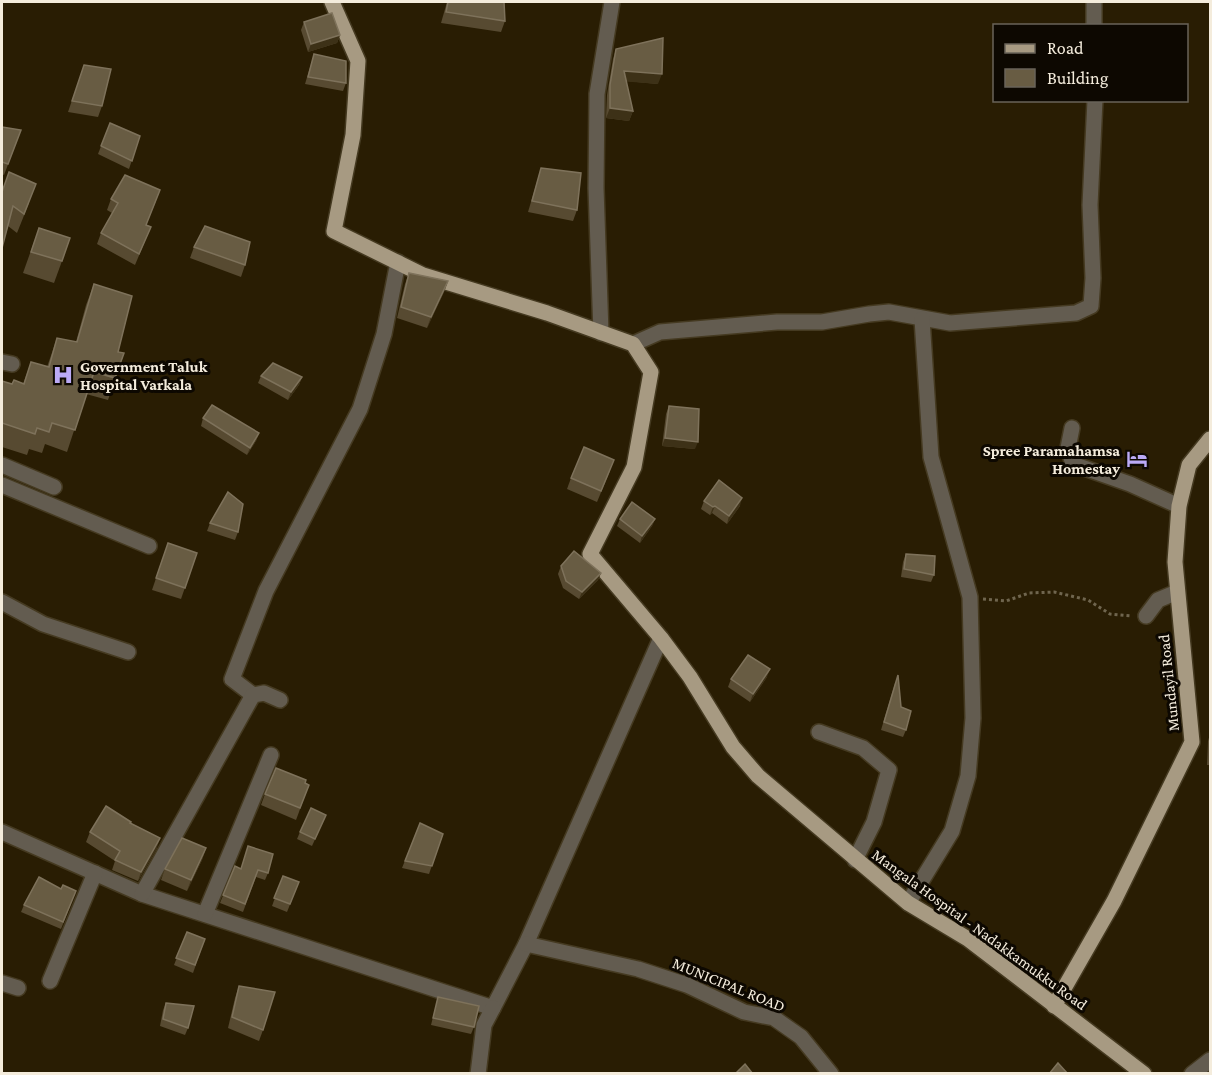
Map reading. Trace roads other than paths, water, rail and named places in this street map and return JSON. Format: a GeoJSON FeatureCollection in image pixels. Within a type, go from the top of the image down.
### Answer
{"type":"FeatureCollection","features":[{"type":"Feature","properties":{"kind":"main road"},"geometry":{"type":"LineString","coordinates":[[332,2],[358,61],[353,135],[334,231],[423,275],[633,344]]}},
{"type":"Feature","properties":{"kind":"main road","name":"Mangala Hospital - Nadakkamukku Road"},"geometry":{"type":"LineString","coordinates":[[633,344],[651,372],[634,467],[590,554],[690,677],[744,762],[855,860],[908,903],[968,939],[1137,1072]]}},
{"type":"Feature","properties":{"kind":"main road","name":"Mundayil Road"},"geometry":{"type":"LineString","coordinates":[[1054,1006],[1114,901],[1192,742],[1175,562],[1179,506],[1189,465],[1210,439]]}},
{"type":"Feature","properties":{"kind":"street"},"geometry":{"type":"LineString","coordinates":[[601,333],[596,188],[597,94],[612,2]]}},
{"type":"Feature","properties":{"kind":"street"},"geometry":{"type":"LineString","coordinates":[[1094,2],[1094,24]]}},
{"type":"Feature","properties":{"kind":"street"},"geometry":{"type":"LineString","coordinates":[[633,344],[660,332],[777,322],[822,322],[889,312],[950,323],[1076,313],[1091,306],[1093,278],[1090,205],[1095,102]]}},
{"type":"Feature","properties":{"kind":"street"},"geometry":{"type":"LineString","coordinates":[[280,700],[264,693],[253,695],[232,679],[244,653],[266,591],[360,409],[384,334],[398,262]]}},
{"type":"Feature","properties":{"kind":"street"},"geometry":{"type":"LineString","coordinates":[[908,903],[952,831],[968,776],[973,718],[970,597],[931,457],[922,319]]}},
{"type":"Feature","properties":{"kind":"street"},"geometry":{"type":"LineString","coordinates":[[1072,428],[1068,448],[1074,464],[1130,484],[1179,506]]}},
{"type":"Feature","properties":{"kind":"street"},"geometry":{"type":"LineString","coordinates":[[2,465],[54,487]]}},
{"type":"Feature","properties":{"kind":"street"},"geometry":{"type":"LineString","coordinates":[[2,485],[149,546]]}},
{"type":"Feature","properties":{"kind":"street"},"geometry":{"type":"LineString","coordinates":[[1146,616],[1158,600],[1178,592]]}},
{"type":"Feature","properties":{"kind":"street"},"geometry":{"type":"LineString","coordinates":[[2,602],[43,624],[128,652]]}},
{"type":"Feature","properties":{"kind":"street"},"geometry":{"type":"LineString","coordinates":[[478,1074],[484,1025],[526,944],[661,639]]}},
{"type":"Feature","properties":{"kind":"street"},"geometry":{"type":"LineString","coordinates":[[142,894],[253,695]]}},
{"type":"Feature","properties":{"kind":"street"},"geometry":{"type":"LineString","coordinates":[[819,732],[863,748],[889,770],[874,822],[855,860]]}},
{"type":"Feature","properties":{"kind":"street"},"geometry":{"type":"LineString","coordinates":[[205,914],[271,755]]}},
{"type":"Feature","properties":{"kind":"street"},"geometry":{"type":"LineString","coordinates":[[2,832],[142,894],[493,1008]]}},
{"type":"Feature","properties":{"kind":"street"},"geometry":{"type":"LineString","coordinates":[[50,981],[94,873]]}},
{"type":"Feature","properties":{"kind":"street","name":"MUNICIPAL ROAD"},"geometry":{"type":"LineString","coordinates":[[526,944],[638,969],[687,985],[744,1012],[774,1018],[801,1037],[827,1072]]}},
{"type":"Feature","properties":{"kind":"street"},"geometry":{"type":"LineString","coordinates":[[2,983],[18,988]]}},
{"type":"Feature","properties":{"kind":"street"},"geometry":{"type":"LineString","coordinates":[[1192,1074],[1210,1060]]}},
{"type":"Feature","properties":{"kind":"place","name":"Government Taluk Hospital Varkala"},"geometry":{"type":"Point","coordinates":[63,375]}},
{"type":"Feature","properties":{"kind":"place","name":"Spree Paramahamsa Homestay"},"geometry":{"type":"Point","coordinates":[1137,459]}}]}
